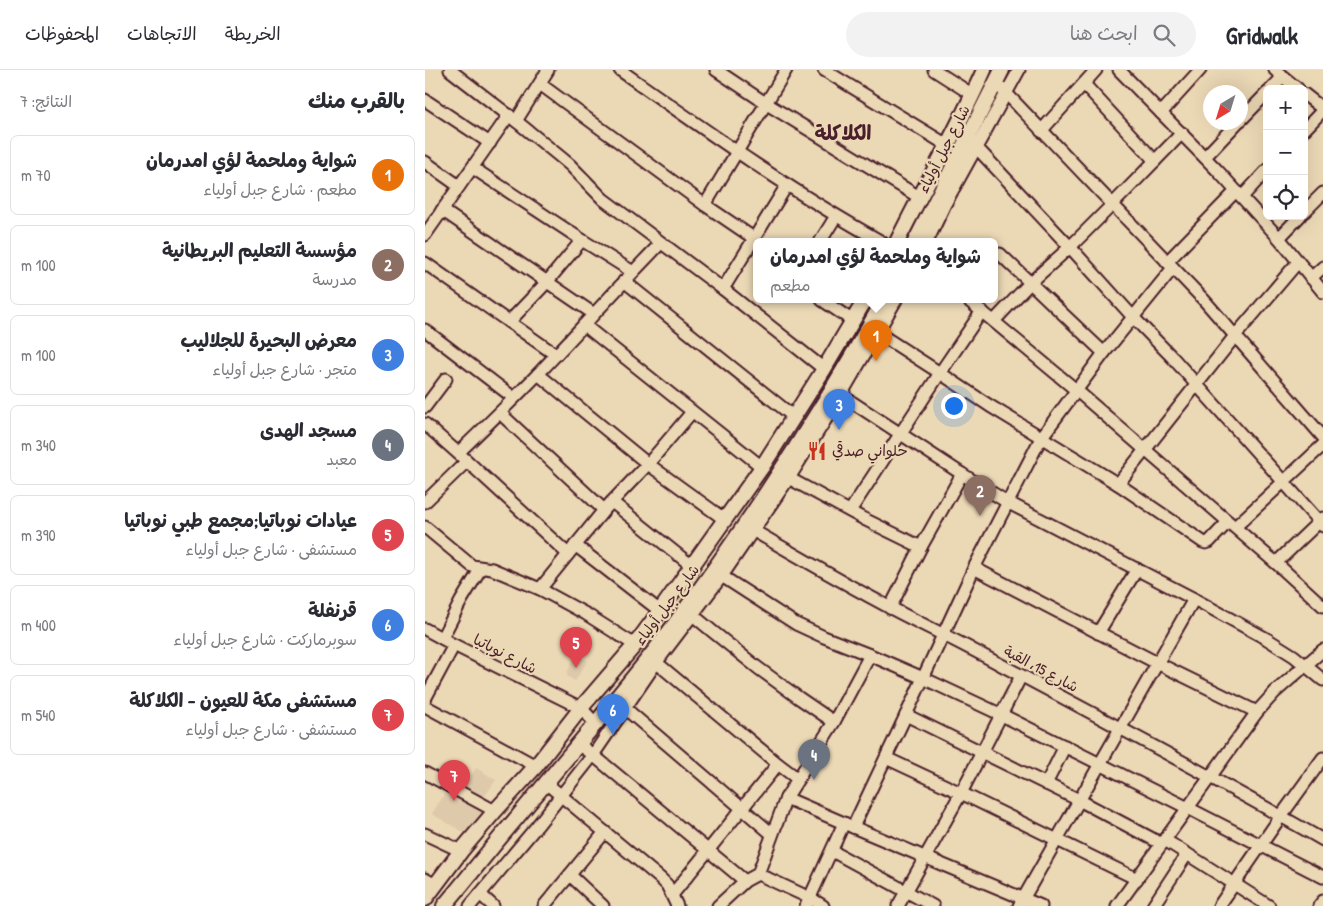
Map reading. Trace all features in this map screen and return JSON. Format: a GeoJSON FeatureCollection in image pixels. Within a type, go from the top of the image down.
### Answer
{"type":"FeatureCollection","features":[{"type":"Feature","properties":{"kind":"main road","name":"شارع جبل أولياء"},"geometry":{"type":"LineString","coordinates":[[899,238],[973,95],[983,70]]}},
{"type":"Feature","properties":{"kind":"main road","name":"شارع جبل أولياء"},"geometry":{"type":"LineString","coordinates":[[917,238],[971,144],[1002,70]]}},
{"type":"Feature","properties":{"kind":"main road","name":"شارع جبل أولياء"},"geometry":{"type":"LineString","coordinates":[[425,900],[431,882],[461,851],[535,766],[635,645],[660,611],[723,519],[762,467],[863,303]]}},
{"type":"Feature","properties":{"kind":"main road","name":"شارع جبل أولياء"},"geometry":{"type":"LineString","coordinates":[[448,901],[615,700],[653,660],[689,612],[749,528],[836,392],[873,330],[882,303]]}},
{"type":"Feature","properties":{"kind":"street"},"geometry":{"type":"LineString","coordinates":[[450,70],[570,165],[603,199],[723,289],[824,369]]}},
{"type":"Feature","properties":{"kind":"street"},"geometry":{"type":"LineString","coordinates":[[426,233],[490,143],[513,118],[549,70]]}},
{"type":"Feature","properties":{"kind":"street"},"geometry":{"type":"LineString","coordinates":[[620,70],[737,153],[836,216],[875,238]]}},
{"type":"Feature","properties":{"kind":"street"},"geometry":{"type":"LineString","coordinates":[[716,70],[767,104],[919,196]]}},
{"type":"Feature","properties":{"kind":"street"},"geometry":{"type":"LineString","coordinates":[[705,205],[787,70]]}},
{"type":"Feature","properties":{"kind":"street"},"geometry":{"type":"LineString","coordinates":[[824,70],[947,145]]}},
{"type":"Feature","properties":{"kind":"street"},"geometry":{"type":"LineString","coordinates":[[934,70],[973,95]]}},
{"type":"Feature","properties":{"kind":"street"},"geometry":{"type":"LineString","coordinates":[[929,238],[971,144],[1006,93],[1019,70]]}},
{"type":"Feature","properties":{"kind":"street"},"geometry":{"type":"LineString","coordinates":[[1041,131],[1096,70]]}},
{"type":"Feature","properties":{"kind":"street"},"geometry":{"type":"LineString","coordinates":[[1119,70],[1205,157],[1279,238],[1323,292]]}},
{"type":"Feature","properties":{"kind":"street"},"geometry":{"type":"LineString","coordinates":[[1161,113],[1200,70]]}},
{"type":"Feature","properties":{"kind":"street"},"geometry":{"type":"LineString","coordinates":[[1273,85],[1279,73],[1293,85]]}},
{"type":"Feature","properties":{"kind":"street"},"geometry":{"type":"LineString","coordinates":[[540,84],[705,205],[754,238]]}},
{"type":"Feature","properties":{"kind":"street"},"geometry":{"type":"LineString","coordinates":[[893,303],[873,330],[990,406],[1118,484],[1206,543],[1283,482],[1322,437],[1204,300],[1006,93],[995,84]]}},
{"type":"Feature","properties":{"kind":"street"},"geometry":{"type":"LineString","coordinates":[[1084,84],[1155,161]]}},
{"type":"Feature","properties":{"kind":"street"},"geometry":{"type":"LineString","coordinates":[[1248,112],[1263,97]]}},
{"type":"Feature","properties":{"kind":"street"},"geometry":{"type":"LineString","coordinates":[[1308,97],[1323,109],[1308,126]]}},
{"type":"Feature","properties":{"kind":"street"},"geometry":{"type":"LineString","coordinates":[[425,100],[490,143]]}},
{"type":"Feature","properties":{"kind":"street"},"geometry":{"type":"LineString","coordinates":[[1205,157],[1230,130]]}},
{"type":"Feature","properties":{"kind":"street"},"geometry":{"type":"LineString","coordinates":[[994,321],[1182,133]]}},
{"type":"Feature","properties":{"kind":"street"},"geometry":{"type":"LineString","coordinates":[[971,144],[1070,247],[1172,357],[1283,482],[1322,522],[1276,563]]}},
{"type":"Feature","properties":{"kind":"street"},"geometry":{"type":"LineString","coordinates":[[425,162],[459,186]]}},
{"type":"Feature","properties":{"kind":"street"},"geometry":{"type":"LineString","coordinates":[[473,168],[633,272]]}},
{"type":"Feature","properties":{"kind":"street"},"geometry":{"type":"LineString","coordinates":[[808,902],[832,851],[849,825],[886,758],[973,568],[1041,438],[1170,265],[1239,194],[1263,173]]}},
{"type":"Feature","properties":{"kind":"street"},"geometry":{"type":"LineString","coordinates":[[756,238],[787,185]]}},
{"type":"Feature","properties":{"kind":"street"},"geometry":{"type":"LineString","coordinates":[[1308,208],[1323,193]]}},
{"type":"Feature","properties":{"kind":"street"},"geometry":{"type":"LineString","coordinates":[[442,210],[594,314]]}},
{"type":"Feature","properties":{"kind":"street"},"geometry":{"type":"LineString","coordinates":[[822,238],[836,216]]}},
{"type":"Feature","properties":{"kind":"street"},"geometry":{"type":"LineString","coordinates":[[1279,238],[1296,220]]}},
{"type":"Feature","properties":{"kind":"street"},"geometry":{"type":"LineString","coordinates":[[509,322],[547,282],[582,240]]}},
{"type":"Feature","properties":{"kind":"street"},"geometry":{"type":"LineString","coordinates":[[458,453],[538,374],[661,243]]}},
{"type":"Feature","properties":{"kind":"street"},"geometry":{"type":"LineString","coordinates":[[723,289],[752,254]]}},
{"type":"Feature","properties":{"kind":"street"},"geometry":{"type":"LineString","coordinates":[[1000,254],[1104,353]]}},
{"type":"Feature","properties":{"kind":"street"},"geometry":{"type":"LineString","coordinates":[[1118,484],[1195,384],[1298,262]]}},
{"type":"Feature","properties":{"kind":"street"},"geometry":{"type":"LineString","coordinates":[[425,263],[556,355]]}},
{"type":"Feature","properties":{"kind":"street"},"geometry":{"type":"LineString","coordinates":[[1311,278],[1323,267]]}},
{"type":"Feature","properties":{"kind":"street"},"geometry":{"type":"LineString","coordinates":[[624,281],[794,417]]}},
{"type":"Feature","properties":{"kind":"street"},"geometry":{"type":"LineString","coordinates":[[826,303],[853,320]]}},
{"type":"Feature","properties":{"kind":"street"},"geometry":{"type":"LineString","coordinates":[[973,303],[1076,390],[1323,606]]}},
{"type":"Feature","properties":{"kind":"street"},"geometry":{"type":"LineString","coordinates":[[851,511],[940,372],[982,311]]}},
{"type":"Feature","properties":{"kind":"street"},"geometry":{"type":"LineString","coordinates":[[584,325],[762,467]]}},
{"type":"Feature","properties":{"kind":"street"},"geometry":{"type":"LineString","coordinates":[[425,330],[514,398]]}},
{"type":"Feature","properties":{"kind":"street"},"geometry":{"type":"LineString","coordinates":[[538,374],[648,464],[723,519]]}},
{"type":"Feature","properties":{"kind":"street"},"geometry":{"type":"LineString","coordinates":[[425,407],[446,379]]}},
{"type":"Feature","properties":{"kind":"street"},"geometry":{"type":"LineString","coordinates":[[836,392],[1007,502],[1267,639],[1294,656],[1323,680]]}},
{"type":"Feature","properties":{"kind":"street"},"geometry":{"type":"LineString","coordinates":[[541,589],[608,506],[648,464],[692,412]]}},
{"type":"Feature","properties":{"kind":"street"},"geometry":{"type":"LineString","coordinates":[[500,413],[608,506],[692,566]]}},
{"type":"Feature","properties":{"kind":"street"},"geometry":{"type":"LineString","coordinates":[[425,424],[571,550],[660,611]]}},
{"type":"Feature","properties":{"kind":"street"},"geometry":{"type":"LineString","coordinates":[[426,498],[467,461]]}},
{"type":"Feature","properties":{"kind":"street"},"geometry":{"type":"LineString","coordinates":[[890,608],[921,547],[962,474]]}},
{"type":"Feature","properties":{"kind":"street"},"geometry":{"type":"LineString","coordinates":[[784,475],[921,547]]}},
{"type":"Feature","properties":{"kind":"street"},"geometry":{"type":"LineString","coordinates":[[425,527],[468,564],[476,568],[492,569],[541,589],[586,614],[635,645]]}},
{"type":"Feature","properties":{"kind":"street","name":"شارع 15، القبة"},"geometry":{"type":"LineString","coordinates":[[749,528],[890,608],[1120,728],[1323,840]]}},
{"type":"Feature","properties":{"kind":"street"},"geometry":{"type":"LineString","coordinates":[[442,638],[481,568]]}},
{"type":"Feature","properties":{"kind":"street"},"geometry":{"type":"LineString","coordinates":[[973,568],[1157,663],[1257,712]]}},
{"type":"Feature","properties":{"kind":"street"},"geometry":{"type":"LineString","coordinates":[[1098,633],[1137,569]]}},
{"type":"Feature","properties":{"kind":"street"},"geometry":{"type":"LineString","coordinates":[[717,573],[796,624],[923,678],[1002,715],[1323,876]]}},
{"type":"Feature","properties":{"kind":"street"},"geometry":{"type":"LineString","coordinates":[[1021,902],[1194,599]]}},
{"type":"Feature","properties":{"kind":"street"},"geometry":{"type":"LineString","coordinates":[[689,612],[758,668],[834,722]]}},
{"type":"Feature","properties":{"kind":"street","name":"شارع نوباتيا"},"geometry":{"type":"LineString","coordinates":[[425,629],[581,708],[596,724]]}},
{"type":"Feature","properties":{"kind":"street"},"geometry":{"type":"LineString","coordinates":[[425,699],[454,645]]}},
{"type":"Feature","properties":{"kind":"street"},"geometry":{"type":"LineString","coordinates":[[1117,906],[1257,712],[1275,692],[1323,650]]}},
{"type":"Feature","properties":{"kind":"street"},"geometry":{"type":"LineString","coordinates":[[718,906],[745,881],[758,874],[786,798],[834,722],[870,655]]}},
{"type":"Feature","properties":{"kind":"street"},"geometry":{"type":"LineString","coordinates":[[469,906],[537,826],[593,755],[626,709],[653,660],[798,779]]}},
{"type":"Feature","properties":{"kind":"street"},"geometry":{"type":"LineString","coordinates":[[898,906],[983,752],[1021,676]]}},
{"type":"Feature","properties":{"kind":"street"},"geometry":{"type":"LineString","coordinates":[[615,700],[772,834]]}},
{"type":"Feature","properties":{"kind":"street"},"geometry":{"type":"LineString","coordinates":[[425,706],[535,766]]}},
{"type":"Feature","properties":{"kind":"street"},"geometry":{"type":"LineString","coordinates":[[906,715],[1187,854],[1269,906]]}},
{"type":"Feature","properties":{"kind":"street"},"geometry":{"type":"LineString","coordinates":[[578,744],[745,881]]}},
{"type":"Feature","properties":{"kind":"street"},"geometry":{"type":"LineString","coordinates":[[1046,784],[1065,746]]}},
{"type":"Feature","properties":{"kind":"street"},"geometry":{"type":"LineString","coordinates":[[886,758],[1137,879]]}},
{"type":"Feature","properties":{"kind":"street"},"geometry":{"type":"LineString","coordinates":[[1219,906],[1323,758]]}},
{"type":"Feature","properties":{"kind":"street"},"geometry":{"type":"LineString","coordinates":[[546,783],[661,879],[675,901],[709,850],[778,764]]}},
{"type":"Feature","properties":{"kind":"street"},"geometry":{"type":"LineString","coordinates":[[425,773],[495,811]]}},
{"type":"Feature","properties":{"kind":"street"},"geometry":{"type":"LineString","coordinates":[[786,798],[926,858],[1021,902],[1041,906]]}},
{"type":"Feature","properties":{"kind":"street"},"geometry":{"type":"LineString","coordinates":[[520,813],[537,826]]}},
{"type":"Feature","properties":{"kind":"street"},"geometry":{"type":"LineString","coordinates":[[544,906],[605,832]]}},
{"type":"Feature","properties":{"kind":"street"},"geometry":{"type":"LineString","coordinates":[[425,834],[461,851]]}},
{"type":"Feature","properties":{"kind":"street"},"geometry":{"type":"LineString","coordinates":[[832,851],[933,906]]}},
{"type":"Feature","properties":{"kind":"street"},"geometry":{"type":"LineString","coordinates":[[1153,906],[1187,854]]}},
{"type":"Feature","properties":{"kind":"street"},"geometry":{"type":"LineString","coordinates":[[477,866],[493,879]]}},
{"type":"Feature","properties":{"kind":"street"},"geometry":{"type":"LineString","coordinates":[[758,874],[808,902],[823,906]]}},
{"type":"Feature","properties":{"kind":"street"},"geometry":{"type":"LineString","coordinates":[[570,875],[603,906]]}},
{"type":"Feature","properties":{"kind":"street"},"geometry":{"type":"LineString","coordinates":[[480,894],[493,906]]}},
{"type":"Feature","properties":{"kind":"street"},"geometry":{"type":"LineString","coordinates":[[448,901],[464,906]]}},
{"type":"Feature","properties":{"kind":"street"},"geometry":{"type":"LineString","coordinates":[[1319,906],[1323,901]]}},
{"type":"Feature","properties":{"kind":"shaded area"},"geometry":{"type":"Polygon","coordinates":[[[575,656],[588,660],[575,681],[566,675],[575,656]]]}},
{"type":"Feature","properties":{"kind":"shaded area"},"geometry":{"type":"Polygon","coordinates":[[[476,768],[496,780],[484,797],[465,786],[476,768]]]}},
{"type":"Feature","properties":{"kind":"shaded area"},"geometry":{"type":"Polygon","coordinates":[[[447,789],[489,814],[470,836],[432,814],[447,789]]]}},
{"type":"Feature","properties":{"kind":"place","name":"شواية وملحمة لؤي امدرمان"},"geometry":{"type":"Point","coordinates":[876,361]}},
{"type":"Feature","properties":{"kind":"place","name":"معرض البحيرة للجلاليب"},"geometry":{"type":"Point","coordinates":[839,430]}},
{"type":"Feature","properties":{"kind":"place","name":"حلواني صدقي"},"geometry":{"type":"Point","coordinates":[817,451]}},
{"type":"Feature","properties":{"kind":"place","name":"مؤسسة التعليم البريطانية"},"geometry":{"type":"Point","coordinates":[980,516]}},
{"type":"Feature","properties":{"kind":"place","name":"عيادات نوباتيا;مجمع طبي نوباتيا"},"geometry":{"type":"Point","coordinates":[576,668]}},
{"type":"Feature","properties":{"kind":"place","name":"قرنفلة"},"geometry":{"type":"Point","coordinates":[613,735]}},
{"type":"Feature","properties":{"kind":"place","name":"مسجد الهدى"},"geometry":{"type":"Point","coordinates":[814,780]}},
{"type":"Feature","properties":{"kind":"place","name":"مستشفى مكة للعيون - الكلاكلة"},"geometry":{"type":"Point","coordinates":[454,801]}},
{"type":"Feature","properties":{"kind":"district","name":"الكلاكلة"},"geometry":{"type":"Point","coordinates":[843,133]}}]}
